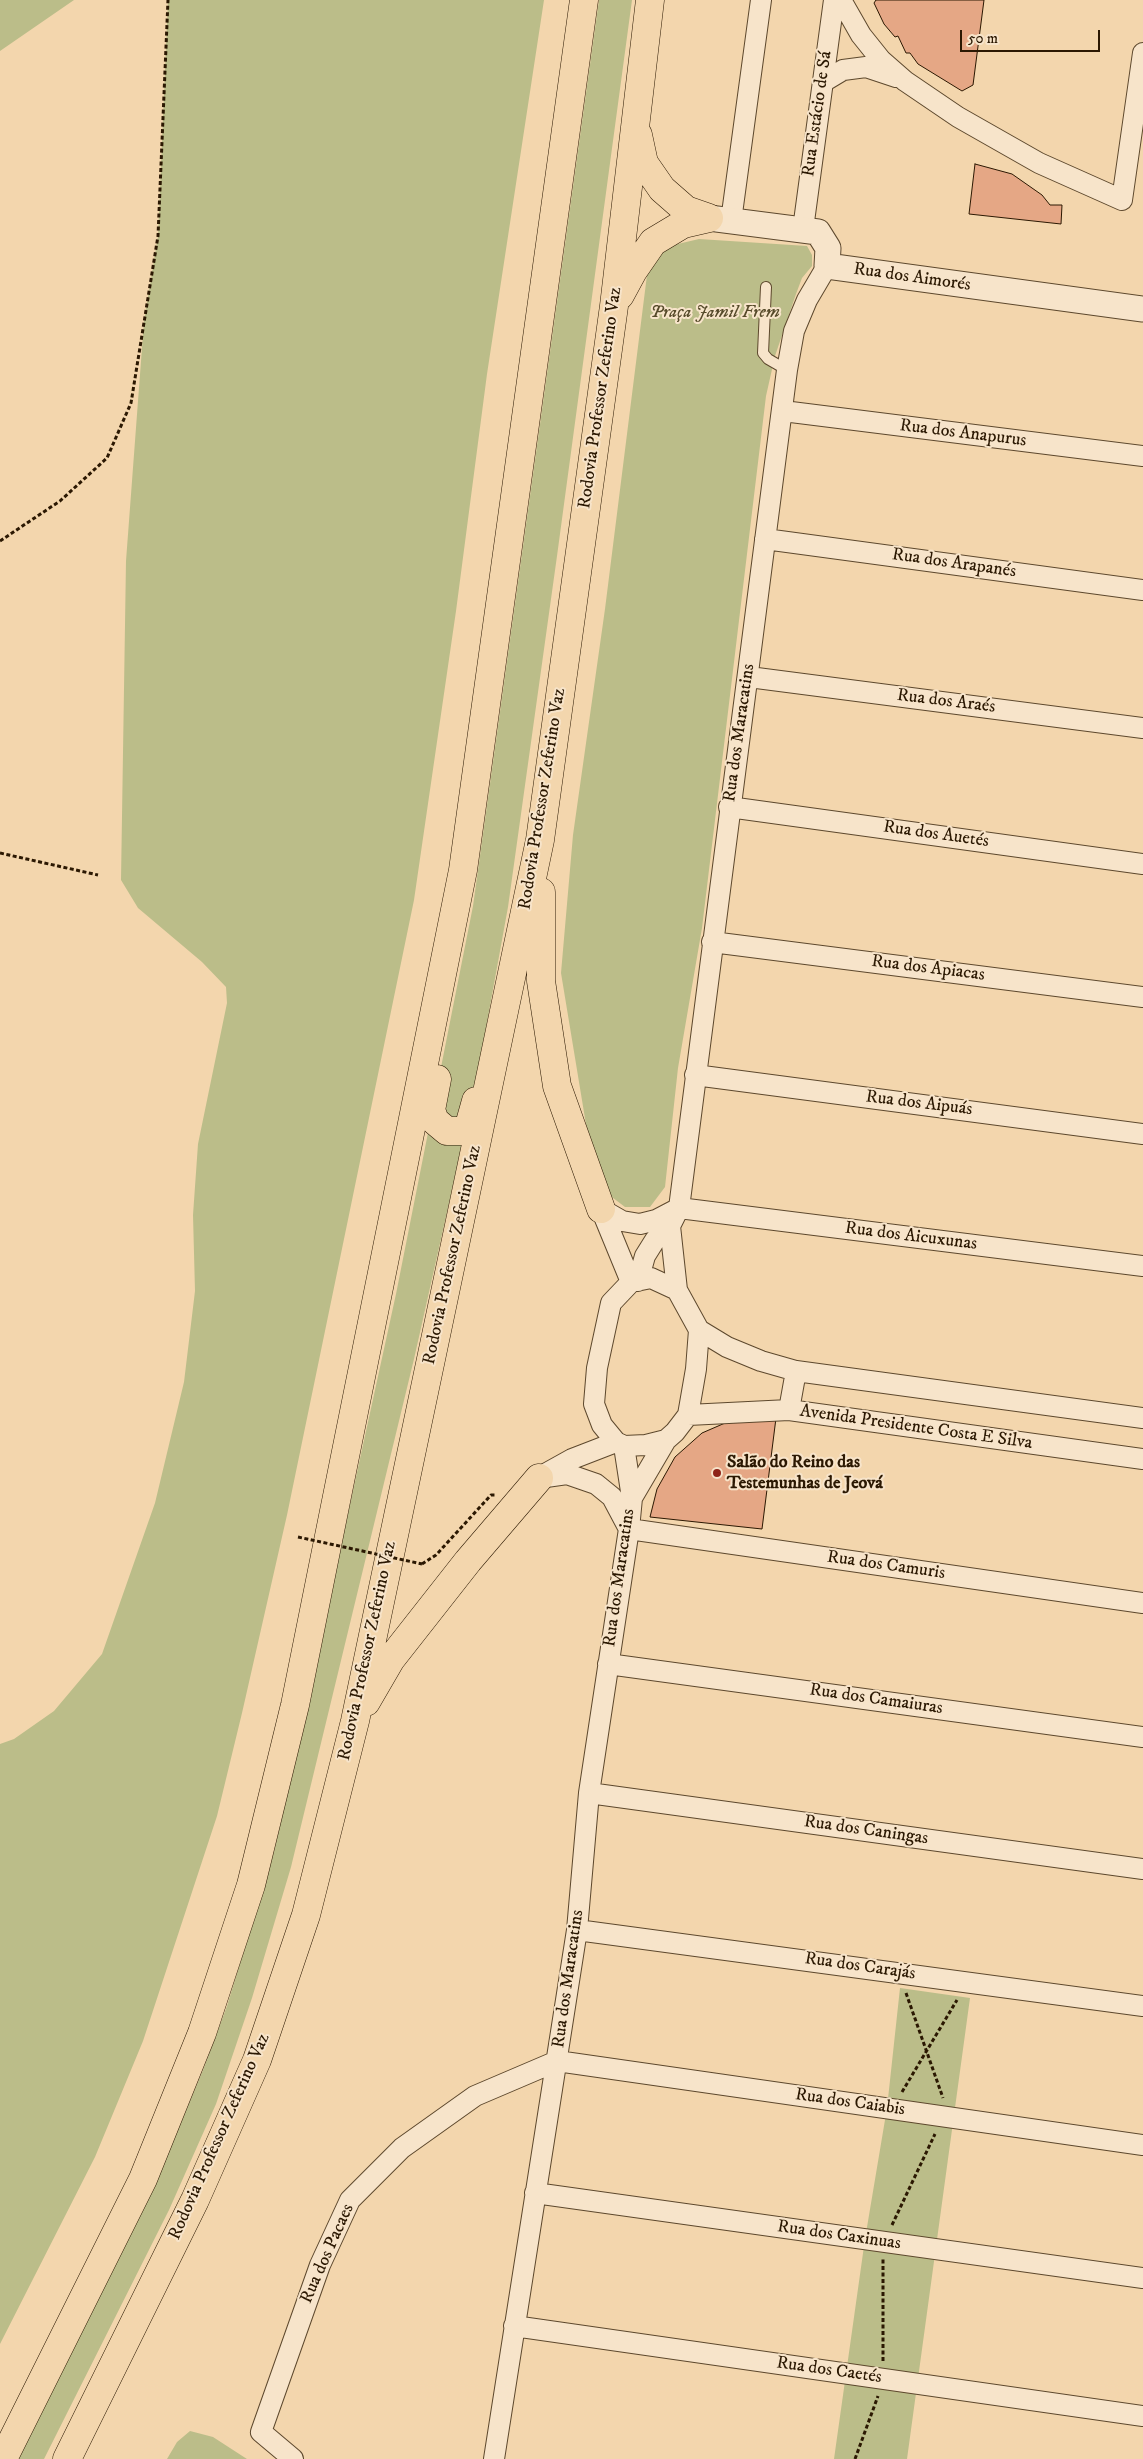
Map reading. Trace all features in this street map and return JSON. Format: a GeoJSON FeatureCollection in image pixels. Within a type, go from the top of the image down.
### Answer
{"type":"FeatureCollection","features":[{"type":"Feature","properties":{"kind":"highway"},"geometry":{"type":"LineString","coordinates":[[3,2459],[143,2179],[202,2033],[251,1885],[295,1705],[463,870],[584,0]]}},
{"type":"Feature","properties":{"kind":"highway","name":"Rodovia Professor Zeferino Vaz"},"geometry":{"type":"LineString","coordinates":[[67,2459],[195,2200],[257,2060],[306,1915],[355,1721],[540,840],[614,306],[650,0]]}},
{"type":"Feature","properties":{"kind":"highway"},"geometry":{"type":"LineString","coordinates":[[636,122],[644,163],[662,189],[686,210],[720,219]]}},
{"type":"Feature","properties":{"kind":"highway"},"geometry":{"type":"LineString","coordinates":[[614,306],[633,271],[653,242],[684,224],[720,219]]}},
{"type":"Feature","properties":{"kind":"highway"},"geometry":{"type":"LineString","coordinates":[[510,533],[514,565],[470,895],[431,1110],[435,1121],[441,1127],[455,1132],[463,1131],[472,1120],[489,1040],[532,818],[565,562],[589,488]]}},
{"type":"Feature","properties":{"kind":"highway"},"geometry":{"type":"LineString","coordinates":[[540,840],[541,981],[557,1086],[601,1209]]}},
{"type":"Feature","properties":{"kind":"highway"},"geometry":{"type":"LineString","coordinates":[[355,1721],[391,1658],[468,1560],[539,1478]]}},
{"type":"Feature","properties":{"kind":"street"},"geometry":{"type":"LineString","coordinates":[[761,0],[720,219],[818,232],[828,248],[827,266]]}},
{"type":"Feature","properties":{"kind":"street","name":"Rua Estácio de Sá"},"geometry":{"type":"LineString","coordinates":[[803,229],[834,0]]}},
{"type":"Feature","properties":{"kind":"street"},"geometry":{"type":"LineString","coordinates":[[841,0],[860,35],[881,60],[905,81],[958,117],[1039,163],[1122,200],[1143,53]]}},
{"type":"Feature","properties":{"kind":"street"},"geometry":{"type":"LineString","coordinates":[[823,82],[843,70],[866,67],[905,81]]}},
{"type":"Feature","properties":{"kind":"street","name":"Rua dos Aimorés"},"geometry":{"type":"LineString","coordinates":[[827,266],[1143,309]]}},
{"type":"Feature","properties":{"kind":"street","name":"Rua dos Maracatins"},"geometry":{"type":"LineString","coordinates":[[634,1282],[654,1240],[670,1226],[679,1208],[694,1075],[729,807],[749,676],[787,370],[794,331],[807,300],[827,266]]}},
{"type":"Feature","properties":{"kind":"street","name":"Rua dos Anapurus"},"geometry":{"type":"LineString","coordinates":[[783,411],[1143,456]]}},
{"type":"Feature","properties":{"kind":"street","name":"Rua dos Arapanés"},"geometry":{"type":"LineString","coordinates":[[765,539],[1143,590]]}},
{"type":"Feature","properties":{"kind":"street","name":"Rua dos Araés"},"geometry":{"type":"LineString","coordinates":[[749,676],[1143,728]]}},
{"type":"Feature","properties":{"kind":"street","name":"Rua dos Auetés"},"geometry":{"type":"LineString","coordinates":[[729,807],[1143,864]]}},
{"type":"Feature","properties":{"kind":"street","name":"Rua dos Apiacas"},"geometry":{"type":"LineString","coordinates":[[712,942],[1143,997]]}},
{"type":"Feature","properties":{"kind":"street","name":"Rua dos Aipuás"},"geometry":{"type":"LineString","coordinates":[[694,1075],[1143,1134]]}},
{"type":"Feature","properties":{"kind":"street"},"geometry":{"type":"LineString","coordinates":[[601,1209],[622,1221],[640,1224],[656,1220],[679,1208]]}},
{"type":"Feature","properties":{"kind":"street","name":"Rua dos Aicuxunas"},"geometry":{"type":"LineString","coordinates":[[679,1208],[1143,1266]]}},
{"type":"Feature","properties":{"kind":"street"},"geometry":{"type":"LineString","coordinates":[[601,1209],[634,1282]]}},
{"type":"Feature","properties":{"kind":"street"},"geometry":{"type":"LineString","coordinates":[[670,1226],[677,1290],[699,1330],[727,1347],[796,1371],[1143,1418]]}},
{"type":"Feature","properties":{"kind":"street"},"geometry":{"type":"LineString","coordinates":[[620,1444],[602,1425],[594,1404],[597,1368],[611,1303],[634,1282],[651,1278],[677,1290]]}},
{"type":"Feature","properties":{"kind":"street"},"geometry":{"type":"LineString","coordinates":[[539,1478],[572,1458],[620,1444],[646,1445],[666,1440],[688,1415],[696,1369],[699,1330]]}},
{"type":"Feature","properties":{"kind":"street"},"geometry":{"type":"LineString","coordinates":[[789,1410],[796,1371]]}},
{"type":"Feature","properties":{"kind":"street","name":"Avenida Presidente Costa E Silva"},"geometry":{"type":"LineString","coordinates":[[688,1415],[789,1410],[1143,1459]]}},
{"type":"Feature","properties":{"kind":"street","name":"Rua dos Maracatins"},"geometry":{"type":"LineString","coordinates":[[632,1498],[666,1440]]}},
{"type":"Feature","properties":{"kind":"street","name":"Rua dos Maracatins"},"geometry":{"type":"LineString","coordinates":[[494,2459],[577,1930],[590,1793],[629,1529],[632,1498],[620,1444]]}},
{"type":"Feature","properties":{"kind":"street"},"geometry":{"type":"LineString","coordinates":[[539,1478],[567,1474],[596,1484],[612,1497],[629,1529]]}},
{"type":"Feature","properties":{"kind":"street","name":"Rua dos Camuris"},"geometry":{"type":"LineString","coordinates":[[629,1529],[1143,1603]]}},
{"type":"Feature","properties":{"kind":"street","name":"Rua dos Camaiuras"},"geometry":{"type":"LineString","coordinates":[[608,1664],[1143,1737]]}},
{"type":"Feature","properties":{"kind":"street","name":"Rua dos Caningas"},"geometry":{"type":"LineString","coordinates":[[590,1793],[1143,1869]]}},
{"type":"Feature","properties":{"kind":"street","name":"Rua dos Carajás"},"geometry":{"type":"LineString","coordinates":[[577,1930],[1143,2006]]}},
{"type":"Feature","properties":{"kind":"street","name":"Rua dos Caiabis"},"geometry":{"type":"LineString","coordinates":[[557,2061],[1143,2145]]}},
{"type":"Feature","properties":{"kind":"street","name":"Rua dos Pacaes"},"geometry":{"type":"LineString","coordinates":[[293,2459],[261,2432],[320,2265],[350,2200],[402,2148],[475,2096],[557,2061]]}},
{"type":"Feature","properties":{"kind":"street","name":"Rua dos Caxinuas"},"geometry":{"type":"LineString","coordinates":[[535,2193],[1143,2278]]}},
{"type":"Feature","properties":{"kind":"street","name":"Rua dos Caetés"},"geometry":{"type":"LineString","coordinates":[[514,2326],[1143,2416]]}},
{"type":"Feature","properties":{"kind":"lane"},"geometry":{"type":"LineString","coordinates":[[766,287],[763,353],[768,359],[787,370]]}},
{"type":"Feature","properties":{"kind":"path"},"geometry":{"type":"LineString","coordinates":[[0,541],[60,501],[107,458],[131,403],[158,236],[168,0]]}},
{"type":"Feature","properties":{"kind":"path"},"geometry":{"type":"LineString","coordinates":[[0,853],[98,875]]}},
{"type":"Feature","properties":{"kind":"path"},"geometry":{"type":"LineString","coordinates":[[298,1537],[422,1564]]}},
{"type":"Feature","properties":{"kind":"path"},"geometry":{"type":"LineString","coordinates":[[855,2459],[884,2379],[884,2242],[946,2117],[927,2050],[898,1972]]}},
{"type":"Feature","properties":{"kind":"path"},"geometry":{"type":"LineString","coordinates":[[892,2109],[967,1982]]}},
{"type":"Feature","properties":{"kind":"green space"},"geometry":{"type":"Polygon","coordinates":[[[0,0],[74,0],[0,51],[0,0]]]}},
{"type":"Feature","properties":{"kind":"green space"},"geometry":{"type":"Polygon","coordinates":[[[168,0],[544,0],[487,374],[456,611],[414,900],[287,1515],[242,1713],[217,1816],[143,2041],[95,2157],[0,2344],[0,1744],[14,1739],[54,1711],[102,1654],[155,1503],[184,1382],[195,1291],[193,1215],[198,1144],[227,1003],[226,987],[202,962],[138,908],[121,880],[126,561],[144,321],[158,236],[168,0]]]}},
{"type":"Feature","properties":{"kind":"green space"},"geometry":{"type":"Polygon","coordinates":[[[599,0],[632,0],[557,556],[508,907],[476,1083],[414,1359],[291,1867],[252,1998],[216,2104],[169,2210],[44,2459],[16,2459],[152,2191],[203,2070],[227,2006],[274,1852],[396,1294],[473,906],[599,0]]]}},
{"type":"Feature","properties":{"kind":"green space","name":"Praça Jamil Frem"},"geometry":{"type":"Polygon","coordinates":[[[699,239],[807,246],[812,255],[812,266],[802,278],[796,294],[775,356],[766,396],[702,928],[678,1068],[665,1187],[650,1207],[625,1207],[596,1185],[561,973],[573,835],[605,609],[647,275],[665,247],[699,239]]]}},
{"type":"Feature","properties":{"kind":"green space"},"geometry":{"type":"Polygon","coordinates":[[[900,1988],[970,1998],[907,2459],[834,2459],[865,2239],[887,2108],[900,1988]]]}},
{"type":"Feature","properties":{"kind":"green space"},"geometry":{"type":"Polygon","coordinates":[[[190,2431],[213,2437],[247,2459],[167,2459],[177,2442],[190,2431]]]}},
{"type":"Feature","properties":{"kind":"building"},"geometry":{"type":"Polygon","coordinates":[[[876,0],[984,0],[973,85],[962,91],[918,64],[910,53],[906,53],[898,36],[895,37],[884,24],[874,3],[876,0]]]}},
{"type":"Feature","properties":{"kind":"building"},"geometry":{"type":"Polygon","coordinates":[[[975,164],[1012,174],[1042,195],[1050,205],[1062,205],[1061,224],[969,214],[975,164]]]}},
{"type":"Feature","properties":{"kind":"building","name":"Salão do Reino das Testemunhas de Jeová"},"geometry":{"type":"Polygon","coordinates":[[[776,1418],[762,1529],[650,1517],[657,1489],[675,1457],[702,1433],[732,1420],[776,1418]]]}},
{"type":"Feature","properties":{"kind":"place","name":"Salão do Reino das Testemunhas de Jeová"},"geometry":{"type":"Point","coordinates":[717,1473]}}]}
